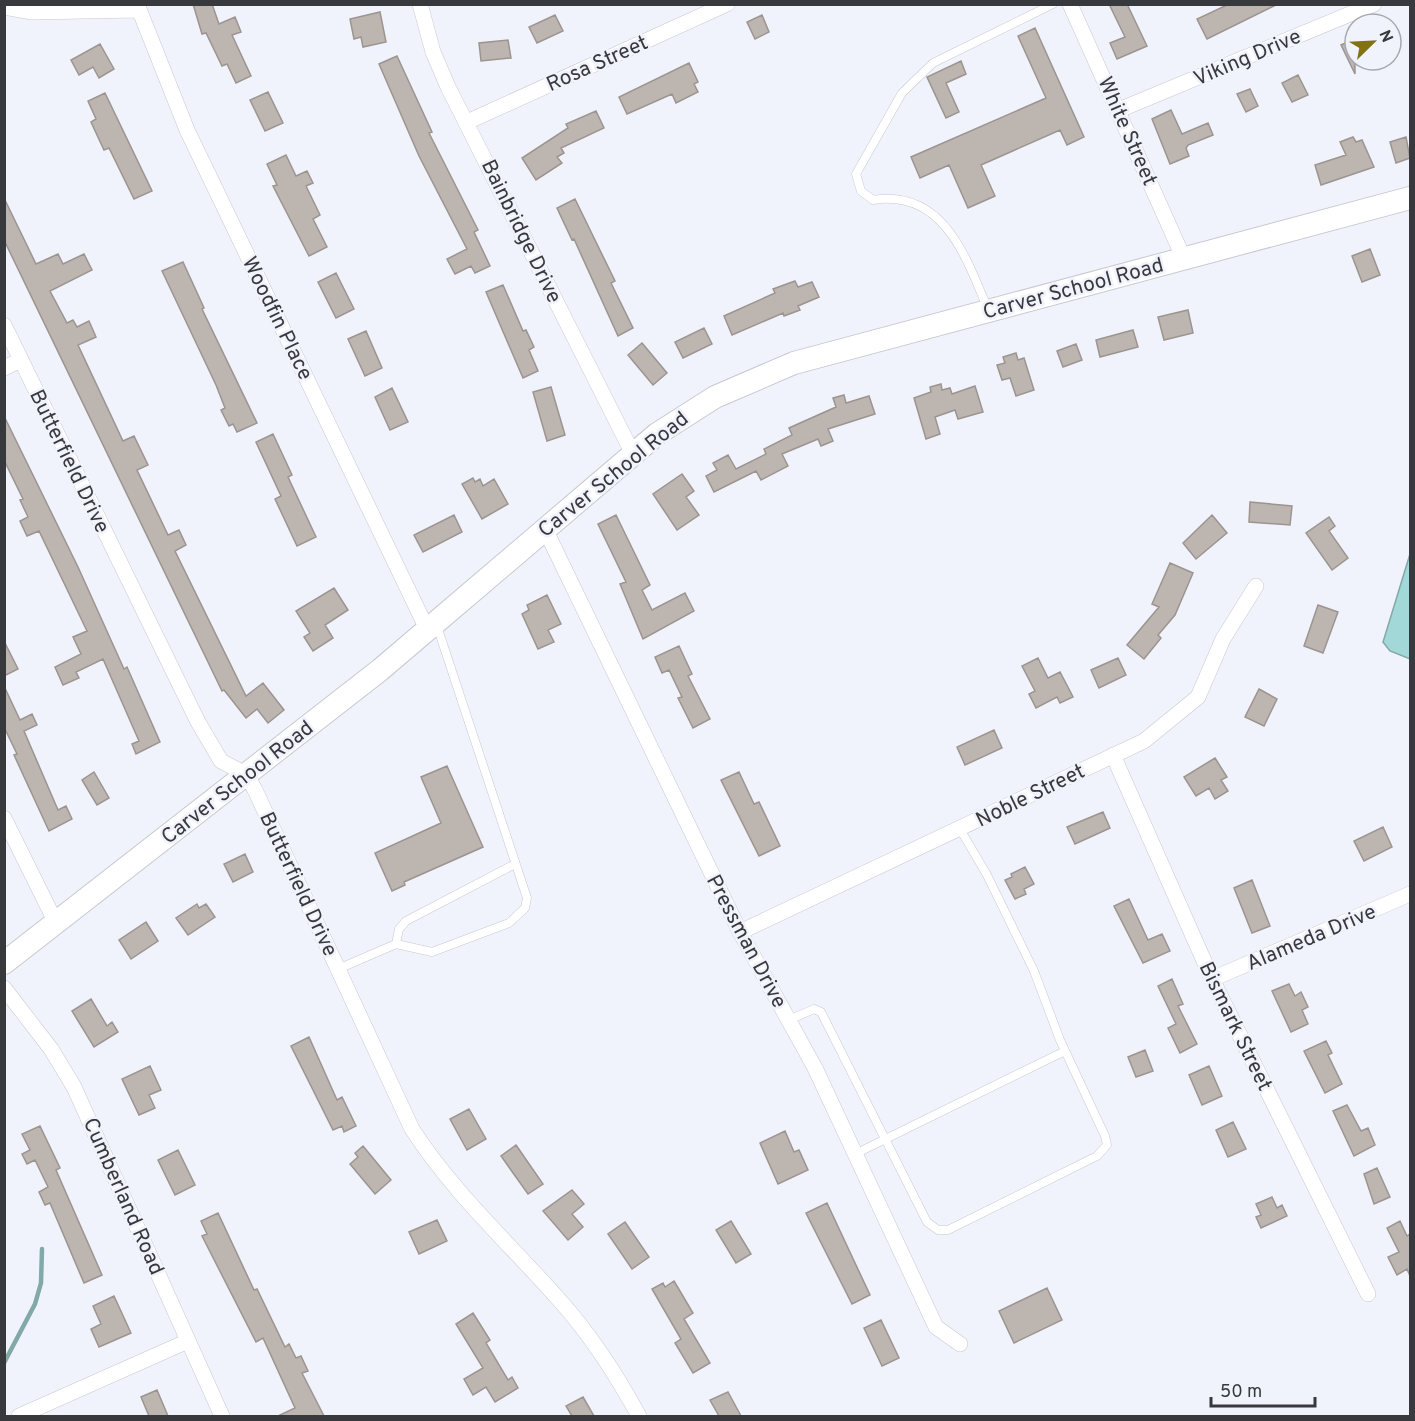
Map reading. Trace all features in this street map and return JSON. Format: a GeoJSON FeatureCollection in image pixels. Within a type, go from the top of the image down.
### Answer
{"type":"FeatureCollection","features":[{"type":"Feature","properties":{"kind":"main road","name":"Carver School Road"},"geometry":{"type":"LineString","coordinates":[[4,963],[247,775],[431,625],[633,454],[686,413],[750,380],[794,363],[1410,198]]}},
{"type":"Feature","properties":{"kind":"street","name":"Bainbridge Drive"},"geometry":{"type":"LineString","coordinates":[[420,4],[433,52],[633,454]]}},
{"type":"Feature","properties":{"kind":"street","name":"Rosa Street"},"geometry":{"type":"LineString","coordinates":[[467,122],[727,4]]}},
{"type":"Feature","properties":{"kind":"street","name":"White Street"},"geometry":{"type":"LineString","coordinates":[[1070,4],[1184,259]]}},
{"type":"Feature","properties":{"kind":"street","name":"Viking Drive"},"geometry":{"type":"LineString","coordinates":[[1119,110],[1374,4]]}},
{"type":"Feature","properties":{"kind":"street"},"geometry":{"type":"LineString","coordinates":[[4,7],[32,12],[137,7]]}},
{"type":"Feature","properties":{"kind":"street","name":"Woodfin Place"},"geometry":{"type":"LineString","coordinates":[[137,7],[187,130],[431,625]]}},
{"type":"Feature","properties":{"kind":"street","name":"Butterfield Drive"},"geometry":{"type":"LineString","coordinates":[[4,325],[198,722],[221,760],[247,775],[412,1129],[435,1164],[564,1305],[599,1351],[639,1416]]}},
{"type":"Feature","properties":{"kind":"street"},"geometry":{"type":"LineString","coordinates":[[4,368],[21,360]]}},
{"type":"Feature","properties":{"kind":"street","name":"Pressman Drive"},"geometry":{"type":"LineString","coordinates":[[545,530],[740,932],[815,1068],[936,1327],[960,1344]]}},
{"type":"Feature","properties":{"kind":"street","name":"Noble Street"},"geometry":{"type":"LineString","coordinates":[[740,932],[1144,741],[1198,697],[1223,639],[1256,586]]}},
{"type":"Feature","properties":{"kind":"street","name":"Bismark Street"},"geometry":{"type":"LineString","coordinates":[[1113,755],[1212,980],[1368,1294]]}},
{"type":"Feature","properties":{"kind":"street"},"geometry":{"type":"LineString","coordinates":[[4,818],[56,923]]}},
{"type":"Feature","properties":{"kind":"street","name":"Alameda Drive"},"geometry":{"type":"LineString","coordinates":[[1212,980],[1410,894]]}},
{"type":"Feature","properties":{"kind":"street","name":"Cumberland Road"},"geometry":{"type":"LineString","coordinates":[[4,988],[51,1049],[74,1087],[222,1416]]}},
{"type":"Feature","properties":{"kind":"street"},"geometry":{"type":"LineString","coordinates":[[19,1416],[188,1341]]}},
{"type":"Feature","properties":{"kind":"lane"},"geometry":{"type":"LineString","coordinates":[[989,310],[969,264],[936,214],[912,200],[894,196],[873,200],[861,191],[856,174],[902,93],[933,63],[1053,4]]}},
{"type":"Feature","properties":{"kind":"lane"},"geometry":{"type":"LineString","coordinates":[[338,969],[396,944],[432,952],[508,923],[525,908],[527,898],[431,625]]}},
{"type":"Feature","properties":{"kind":"lane"},"geometry":{"type":"LineString","coordinates":[[789,1020],[814,1009],[821,1012],[927,1222],[938,1230],[948,1230],[1097,1156],[1107,1145],[1105,1136],[1065,1051],[1034,971],[987,875],[960,828]]}},
{"type":"Feature","properties":{"kind":"lane"},"geometry":{"type":"LineString","coordinates":[[396,944],[399,929],[406,921],[515,864]]}},
{"type":"Feature","properties":{"kind":"lane"},"geometry":{"type":"LineString","coordinates":[[855,1154],[1065,1051]]}},
{"type":"Feature","properties":{"kind":"shaded area"},"geometry":{"type":"Polygon","coordinates":[[[1410,554],[1410,659],[1390,651],[1383,642],[1410,554]]]}},
{"type":"Feature","properties":{"kind":"building"},"geometry":{"type":"Polygon","coordinates":[[[193,4],[212,4],[219,24],[235,17],[241,32],[232,35],[251,76],[236,83],[227,64],[222,66],[206,33],[202,34],[193,4]]]}},
{"type":"Feature","properties":{"kind":"building"},"geometry":{"type":"Polygon","coordinates":[[[1109,4],[1127,4],[1147,46],[1117,59],[1110,43],[1125,37],[1109,4]]]}},
{"type":"Feature","properties":{"kind":"building"},"geometry":{"type":"Polygon","coordinates":[[[1229,4],[1278,4],[1207,39],[1197,19],[1229,4]]]}},
{"type":"Feature","properties":{"kind":"building"},"geometry":{"type":"Polygon","coordinates":[[[380,12],[386,42],[363,47],[361,37],[354,39],[350,19],[380,12]]]}},
{"type":"Feature","properties":{"kind":"building"},"geometry":{"type":"Polygon","coordinates":[[[555,15],[563,31],[537,43],[529,27],[555,15]]]}},
{"type":"Feature","properties":{"kind":"building"},"geometry":{"type":"Polygon","coordinates":[[[762,15],[769,32],[755,39],[747,22],[762,15]]]}},
{"type":"Feature","properties":{"kind":"building"},"geometry":{"type":"Polygon","coordinates":[[[1035,28],[1084,137],[1067,145],[1060,130],[981,165],[995,196],[968,208],[949,165],[920,178],[911,157],[1046,98],[1018,36],[1035,28]]]}},
{"type":"Feature","properties":{"kind":"building"},"geometry":{"type":"Polygon","coordinates":[[[508,40],[511,58],[481,61],[479,43],[508,40]]]}},
{"type":"Feature","properties":{"kind":"building"},"geometry":{"type":"Polygon","coordinates":[[[100,44],[114,69],[99,78],[93,67],[79,75],[71,60],[100,44]]]}},
{"type":"Feature","properties":{"kind":"building"},"geometry":{"type":"Polygon","coordinates":[[[397,56],[432,132],[429,133],[478,230],[474,232],[490,266],[475,273],[471,266],[455,274],[447,259],[467,249],[419,156],[379,64],[397,56]]]}},
{"type":"Feature","properties":{"kind":"building"},"geometry":{"type":"Polygon","coordinates":[[[961,61],[966,74],[946,83],[959,112],[946,118],[927,77],[961,61]]]}},
{"type":"Feature","properties":{"kind":"building"},"geometry":{"type":"Polygon","coordinates":[[[689,63],[698,82],[694,84],[698,92],[676,103],[672,94],[627,114],[619,97],[689,63]]]}},
{"type":"Feature","properties":{"kind":"building"},"geometry":{"type":"Polygon","coordinates":[[[1298,75],[1308,95],[1292,102],[1282,83],[1298,75]]]}},
{"type":"Feature","properties":{"kind":"building"},"geometry":{"type":"Polygon","coordinates":[[[1250,89],[1258,106],[1246,112],[1237,94],[1250,89]]]}},
{"type":"Feature","properties":{"kind":"building"},"geometry":{"type":"Polygon","coordinates":[[[268,92],[283,123],[265,131],[250,100],[268,92]]]}},
{"type":"Feature","properties":{"kind":"building"},"geometry":{"type":"Polygon","coordinates":[[[105,93],[152,191],[134,199],[109,148],[104,150],[91,122],[96,119],[88,101],[105,93]]]}},
{"type":"Feature","properties":{"kind":"building"},"geometry":{"type":"Polygon","coordinates":[[[1171,110],[1182,134],[1208,123],[1213,135],[1188,145],[1186,148],[1189,156],[1170,164],[1152,119],[1171,110]]]}},
{"type":"Feature","properties":{"kind":"building"},"geometry":{"type":"Polygon","coordinates":[[[596,111],[604,128],[561,148],[564,153],[557,157],[562,163],[536,180],[522,158],[568,128],[566,124],[596,111]]]}},
{"type":"Feature","properties":{"kind":"building"},"geometry":{"type":"Polygon","coordinates":[[[1353,137],[1356,142],[1362,140],[1374,167],[1321,185],[1315,165],[1346,155],[1340,142],[1353,137]]]}},
{"type":"Feature","properties":{"kind":"building"},"geometry":{"type":"Polygon","coordinates":[[[1406,137],[1410,158],[1396,163],[1390,142],[1406,137]]]}},
{"type":"Feature","properties":{"kind":"building"},"geometry":{"type":"Polygon","coordinates":[[[286,155],[296,176],[307,171],[313,183],[306,186],[320,215],[313,219],[327,247],[309,256],[273,186],[277,185],[267,164],[286,155]]]}},
{"type":"Feature","properties":{"kind":"building"},"geometry":{"type":"Polygon","coordinates":[[[4,198],[36,264],[58,254],[63,264],[84,254],[92,270],[50,291],[67,323],[73,320],[77,327],[89,321],[96,337],[78,345],[123,441],[134,436],[148,465],[137,470],[168,535],[179,530],[186,545],[175,551],[246,696],[263,683],[284,710],[268,723],[257,709],[246,718],[224,690],[222,691],[4,240],[4,198]]]}},
{"type":"Feature","properties":{"kind":"building"},"geometry":{"type":"Polygon","coordinates":[[[575,199],[615,281],[611,283],[633,328],[618,336],[574,239],[572,240],[557,208],[575,199]]]}},
{"type":"Feature","properties":{"kind":"building"},"geometry":{"type":"Polygon","coordinates":[[[1370,249],[1380,275],[1362,282],[1352,256],[1370,249]]]}},
{"type":"Feature","properties":{"kind":"building"},"geometry":{"type":"Polygon","coordinates":[[[183,262],[204,308],[202,309],[257,423],[237,432],[233,424],[229,426],[221,410],[225,408],[216,385],[162,271],[183,262]]]}},
{"type":"Feature","properties":{"kind":"building"},"geometry":{"type":"Polygon","coordinates":[[[336,273],[354,309],[336,318],[318,282],[336,273]]]}},
{"type":"Feature","properties":{"kind":"building"},"geometry":{"type":"Polygon","coordinates":[[[795,281],[798,287],[812,282],[819,297],[798,306],[800,310],[784,316],[783,313],[732,335],[724,316],[775,293],[773,289],[795,281]]]}},
{"type":"Feature","properties":{"kind":"building"},"geometry":{"type":"Polygon","coordinates":[[[503,285],[523,331],[526,330],[534,347],[529,350],[538,371],[523,378],[486,292],[503,285]]]}},
{"type":"Feature","properties":{"kind":"building"},"geometry":{"type":"Polygon","coordinates":[[[1188,310],[1193,333],[1164,340],[1158,317],[1188,310]]]}},
{"type":"Feature","properties":{"kind":"building"},"geometry":{"type":"Polygon","coordinates":[[[704,328],[712,344],[683,358],[675,342],[704,328]]]}},
{"type":"Feature","properties":{"kind":"building"},"geometry":{"type":"Polygon","coordinates":[[[1133,330],[1138,347],[1100,357],[1096,340],[1133,330]]]}},
{"type":"Feature","properties":{"kind":"building"},"geometry":{"type":"Polygon","coordinates":[[[366,331],[382,368],[365,376],[348,339],[366,331]]]}},
{"type":"Feature","properties":{"kind":"building"},"geometry":{"type":"Polygon","coordinates":[[[642,343],[667,373],[653,385],[628,355],[642,343]]]}},
{"type":"Feature","properties":{"kind":"building"},"geometry":{"type":"Polygon","coordinates":[[[1076,344],[1082,360],[1063,367],[1057,351],[1076,344]]]}},
{"type":"Feature","properties":{"kind":"building"},"geometry":{"type":"Polygon","coordinates":[[[1016,353],[1018,360],[1024,358],[1034,390],[1016,396],[1010,378],[1002,380],[997,365],[1005,363],[1003,357],[1016,353]]]}},
{"type":"Feature","properties":{"kind":"building"},"geometry":{"type":"Polygon","coordinates":[[[941,384],[942,390],[950,388],[952,394],[975,386],[983,412],[958,419],[955,410],[935,417],[940,434],[926,439],[914,398],[931,392],[930,387],[941,384]]]}},
{"type":"Feature","properties":{"kind":"building"},"geometry":{"type":"Polygon","coordinates":[[[551,387],[565,435],[547,441],[533,392],[551,387]]]}},
{"type":"Feature","properties":{"kind":"building"},"geometry":{"type":"Polygon","coordinates":[[[392,388],[408,422],[390,430],[375,397],[392,388]]]}},
{"type":"Feature","properties":{"kind":"building"},"geometry":{"type":"Polygon","coordinates":[[[844,395],[846,403],[869,396],[875,414],[828,429],[833,441],[821,446],[818,439],[782,454],[788,466],[761,480],[756,471],[714,492],[706,476],[717,470],[713,463],[728,455],[736,469],[766,454],[764,449],[792,435],[789,428],[836,407],[833,398],[844,395]]]}},
{"type":"Feature","properties":{"kind":"building"},"geometry":{"type":"Polygon","coordinates":[[[4,416],[78,567],[124,669],[127,667],[160,742],[136,754],[132,744],[139,741],[103,659],[76,672],[79,678],[63,685],[55,667],[81,654],[73,637],[87,631],[39,531],[27,536],[20,521],[28,517],[20,500],[23,499],[4,460],[4,416]]]}},
{"type":"Feature","properties":{"kind":"building"},"geometry":{"type":"Polygon","coordinates":[[[273,434],[292,475],[288,477],[316,537],[297,546],[275,499],[281,496],[256,442],[273,434]]]}},
{"type":"Feature","properties":{"kind":"building"},"geometry":{"type":"Polygon","coordinates":[[[682,474],[694,491],[686,497],[699,515],[677,530],[653,494],[682,474]]]}},
{"type":"Feature","properties":{"kind":"building"},"geometry":{"type":"Polygon","coordinates":[[[473,478],[475,482],[480,479],[483,486],[494,479],[508,504],[482,519],[462,484],[473,478]]]}},
{"type":"Feature","properties":{"kind":"building"},"geometry":{"type":"Polygon","coordinates":[[[1250,502],[1292,506],[1290,525],[1249,522],[1250,502]]]}},
{"type":"Feature","properties":{"kind":"building"},"geometry":{"type":"Polygon","coordinates":[[[454,515],[462,532],[423,552],[414,535],[454,515]]]}},
{"type":"Feature","properties":{"kind":"building"},"geometry":{"type":"Polygon","coordinates":[[[616,515],[650,585],[642,590],[652,610],[685,593],[694,611],[643,639],[620,584],[626,582],[598,524],[616,515]]]}},
{"type":"Feature","properties":{"kind":"building"},"geometry":{"type":"Polygon","coordinates":[[[1212,515],[1227,533],[1196,559],[1183,543],[1212,515]]]}},
{"type":"Feature","properties":{"kind":"building"},"geometry":{"type":"Polygon","coordinates":[[[1329,517],[1335,526],[1329,531],[1348,558],[1332,570],[1306,533],[1329,517]]]}},
{"type":"Feature","properties":{"kind":"building"},"geometry":{"type":"Polygon","coordinates":[[[1170,563],[1193,573],[1175,615],[1158,635],[1161,638],[1144,659],[1127,645],[1159,607],[1152,604],[1170,563]]]}},
{"type":"Feature","properties":{"kind":"building"},"geometry":{"type":"Polygon","coordinates":[[[334,588],[348,610],[325,625],[333,638],[313,651],[304,637],[310,633],[296,611],[334,588]]]}},
{"type":"Feature","properties":{"kind":"building"},"geometry":{"type":"Polygon","coordinates":[[[547,595],[561,624],[548,630],[554,642],[538,649],[522,614],[529,610],[527,605],[547,595]]]}},
{"type":"Feature","properties":{"kind":"building"},"geometry":{"type":"Polygon","coordinates":[[[1318,605],[1338,612],[1323,653],[1304,646],[1318,605]]]}},
{"type":"Feature","properties":{"kind":"building"},"geometry":{"type":"Polygon","coordinates":[[[4,641],[18,669],[4,676],[4,641]]]}},
{"type":"Feature","properties":{"kind":"building"},"geometry":{"type":"Polygon","coordinates":[[[679,646],[692,674],[688,676],[710,719],[693,728],[678,698],[682,697],[669,670],[662,673],[655,657],[679,646]]]}},
{"type":"Feature","properties":{"kind":"building"},"geometry":{"type":"Polygon","coordinates":[[[1038,658],[1048,678],[1060,672],[1073,697],[1060,703],[1057,697],[1036,708],[1029,694],[1035,691],[1022,666],[1038,658]]]}},
{"type":"Feature","properties":{"kind":"building"},"geometry":{"type":"Polygon","coordinates":[[[1118,658],[1126,675],[1099,688],[1091,670],[1118,658]]]}},
{"type":"Feature","properties":{"kind":"building"},"geometry":{"type":"Polygon","coordinates":[[[4,686],[20,720],[32,714],[37,725],[24,731],[58,810],[66,806],[72,819],[49,831],[14,755],[17,754],[4,727],[4,686]]]}},
{"type":"Feature","properties":{"kind":"building"},"geometry":{"type":"Polygon","coordinates":[[[1259,689],[1277,699],[1264,726],[1245,717],[1259,689]]]}},
{"type":"Feature","properties":{"kind":"building"},"geometry":{"type":"Polygon","coordinates":[[[994,730],[1002,748],[965,765],[957,747],[994,730]]]}},
{"type":"Feature","properties":{"kind":"building"},"geometry":{"type":"Polygon","coordinates":[[[1215,758],[1227,777],[1221,780],[1228,791],[1215,799],[1209,788],[1196,796],[1184,777],[1215,758]]]}},
{"type":"Feature","properties":{"kind":"building"},"geometry":{"type":"Polygon","coordinates":[[[447,766],[483,847],[404,882],[405,885],[392,891],[375,853],[441,823],[421,777],[447,766]]]}},
{"type":"Feature","properties":{"kind":"building"},"geometry":{"type":"Polygon","coordinates":[[[94,772],[109,798],[97,805],[82,780],[94,772]]]}},
{"type":"Feature","properties":{"kind":"building"},"geometry":{"type":"Polygon","coordinates":[[[739,772],[754,804],[759,802],[780,846],[759,856],[721,780],[739,772]]]}},
{"type":"Feature","properties":{"kind":"building"},"geometry":{"type":"Polygon","coordinates":[[[1103,812],[1110,828],[1075,844],[1067,827],[1103,812]]]}},
{"type":"Feature","properties":{"kind":"building"},"geometry":{"type":"Polygon","coordinates":[[[1383,827],[1392,847],[1364,861],[1354,841],[1383,827]]]}},
{"type":"Feature","properties":{"kind":"building"},"geometry":{"type":"Polygon","coordinates":[[[245,854],[253,872],[233,882],[224,864],[245,854]]]}},
{"type":"Feature","properties":{"kind":"building"},"geometry":{"type":"Polygon","coordinates":[[[1025,867],[1034,884],[1024,889],[1026,894],[1015,899],[1005,880],[1025,867]]]}},
{"type":"Feature","properties":{"kind":"building"},"geometry":{"type":"Polygon","coordinates":[[[1252,880],[1270,926],[1252,933],[1234,888],[1252,880]]]}},
{"type":"Feature","properties":{"kind":"building"},"geometry":{"type":"Polygon","coordinates":[[[1129,899],[1148,940],[1162,934],[1170,951],[1143,963],[1114,906],[1129,899]]]}},
{"type":"Feature","properties":{"kind":"building"},"geometry":{"type":"Polygon","coordinates":[[[197,904],[199,908],[206,904],[215,917],[188,935],[176,918],[197,904]]]}},
{"type":"Feature","properties":{"kind":"building"},"geometry":{"type":"Polygon","coordinates":[[[146,922],[158,941],[131,959],[119,940],[146,922]]]}},
{"type":"Feature","properties":{"kind":"building"},"geometry":{"type":"Polygon","coordinates":[[[1172,979],[1183,1004],[1178,1006],[1197,1044],[1180,1053],[1168,1028],[1176,1024],[1158,986],[1172,979]]]}},
{"type":"Feature","properties":{"kind":"building"},"geometry":{"type":"Polygon","coordinates":[[[1289,984],[1295,996],[1301,992],[1308,1007],[1302,1010],[1308,1024],[1291,1032],[1272,991],[1289,984]]]}},
{"type":"Feature","properties":{"kind":"building"},"geometry":{"type":"Polygon","coordinates":[[[91,999],[107,1026],[112,1022],[118,1032],[94,1047],[72,1011],[91,999]]]}},
{"type":"Feature","properties":{"kind":"building"},"geometry":{"type":"Polygon","coordinates":[[[309,1037],[337,1100],[342,1097],[356,1126],[344,1132],[342,1126],[333,1130],[291,1046],[309,1037]]]}},
{"type":"Feature","properties":{"kind":"building"},"geometry":{"type":"Polygon","coordinates":[[[1326,1041],[1332,1053],[1328,1055],[1342,1084],[1325,1093],[1304,1051],[1326,1041]]]}},
{"type":"Feature","properties":{"kind":"building"},"geometry":{"type":"Polygon","coordinates":[[[1145,1050],[1153,1071],[1136,1077],[1128,1057],[1145,1050]]]}},
{"type":"Feature","properties":{"kind":"building"},"geometry":{"type":"Polygon","coordinates":[[[150,1066],[161,1090],[149,1095],[155,1108],[139,1115],[122,1079],[150,1066]]]}},
{"type":"Feature","properties":{"kind":"building"},"geometry":{"type":"Polygon","coordinates":[[[1209,1066],[1222,1096],[1202,1105],[1189,1075],[1209,1066]]]}},
{"type":"Feature","properties":{"kind":"building"},"geometry":{"type":"Polygon","coordinates":[[[1347,1105],[1361,1131],[1368,1128],[1375,1145],[1354,1156],[1333,1111],[1347,1105]]]}},
{"type":"Feature","properties":{"kind":"building"},"geometry":{"type":"Polygon","coordinates":[[[469,1109],[486,1139],[467,1150],[450,1119],[469,1109]]]}},
{"type":"Feature","properties":{"kind":"building"},"geometry":{"type":"Polygon","coordinates":[[[1233,1122],[1246,1149],[1228,1157],[1216,1130],[1233,1122]]]}},
{"type":"Feature","properties":{"kind":"building"},"geometry":{"type":"Polygon","coordinates":[[[40,1126],[60,1168],[56,1170],[102,1275],[84,1283],[50,1203],[45,1205],[39,1192],[48,1187],[35,1160],[27,1164],[22,1154],[30,1150],[22,1134],[40,1126]]]}},
{"type":"Feature","properties":{"kind":"building"},"geometry":{"type":"Polygon","coordinates":[[[785,1131],[794,1152],[799,1150],[808,1170],[778,1184],[760,1143],[785,1131]]]}},
{"type":"Feature","properties":{"kind":"building"},"geometry":{"type":"Polygon","coordinates":[[[516,1145],[543,1184],[528,1194],[501,1156],[516,1145]]]}},
{"type":"Feature","properties":{"kind":"building"},"geometry":{"type":"Polygon","coordinates":[[[363,1146],[391,1180],[375,1194],[350,1164],[358,1157],[355,1153],[363,1146]]]}},
{"type":"Feature","properties":{"kind":"building"},"geometry":{"type":"Polygon","coordinates":[[[178,1150],[195,1185],[175,1195],[158,1160],[178,1150]]]}},
{"type":"Feature","properties":{"kind":"building"},"geometry":{"type":"Polygon","coordinates":[[[1377,1168],[1390,1197],[1374,1204],[1364,1174],[1377,1168]]]}},
{"type":"Feature","properties":{"kind":"building"},"geometry":{"type":"Polygon","coordinates":[[[572,1190],[584,1204],[572,1214],[583,1227],[568,1240],[543,1211],[572,1190]]]}},
{"type":"Feature","properties":{"kind":"building"},"geometry":{"type":"Polygon","coordinates":[[[1272,1197],[1277,1208],[1282,1205],[1287,1216],[1261,1228],[1256,1217],[1261,1215],[1256,1204],[1272,1197]]]}},
{"type":"Feature","properties":{"kind":"building"},"geometry":{"type":"Polygon","coordinates":[[[827,1203],[870,1295],[852,1304],[806,1213],[827,1203]]]}},
{"type":"Feature","properties":{"kind":"building"},"geometry":{"type":"Polygon","coordinates":[[[218,1213],[254,1290],[257,1289],[285,1347],[289,1344],[296,1358],[301,1356],[308,1371],[302,1373],[324,1416],[278,1416],[295,1408],[263,1338],[256,1342],[202,1236],[207,1234],[201,1221],[218,1213]]]}},
{"type":"Feature","properties":{"kind":"building"},"geometry":{"type":"Polygon","coordinates":[[[437,1220],[447,1241],[419,1254],[409,1232],[437,1220]]]}},
{"type":"Feature","properties":{"kind":"building"},"geometry":{"type":"Polygon","coordinates":[[[731,1221],[751,1254],[736,1263],[716,1230],[731,1221]]]}},
{"type":"Feature","properties":{"kind":"building"},"geometry":{"type":"Polygon","coordinates":[[[1400,1221],[1407,1236],[1410,1234],[1410,1276],[1407,1269],[1397,1275],[1388,1257],[1399,1252],[1387,1228],[1400,1221]]]}},
{"type":"Feature","properties":{"kind":"building"},"geometry":{"type":"Polygon","coordinates":[[[625,1222],[649,1257],[632,1269],[608,1234],[625,1222]]]}},
{"type":"Feature","properties":{"kind":"building"},"geometry":{"type":"Polygon","coordinates":[[[674,1281],[693,1313],[684,1319],[710,1363],[693,1373],[675,1343],[681,1339],[652,1289],[663,1283],[665,1287],[674,1281]]]}},
{"type":"Feature","properties":{"kind":"building"},"geometry":{"type":"Polygon","coordinates":[[[1047,1288],[1062,1320],[1014,1343],[999,1311],[1047,1288]]]}},
{"type":"Feature","properties":{"kind":"building"},"geometry":{"type":"Polygon","coordinates":[[[114,1296],[131,1333],[99,1347],[91,1329],[101,1324],[93,1306],[114,1296]]]}},
{"type":"Feature","properties":{"kind":"building"},"geometry":{"type":"Polygon","coordinates":[[[473,1313],[490,1340],[486,1343],[508,1380],[512,1377],[518,1388],[495,1402],[486,1387],[473,1395],[464,1379],[483,1368],[456,1324],[473,1313]]]}},
{"type":"Feature","properties":{"kind":"building"},"geometry":{"type":"Polygon","coordinates":[[[881,1320],[899,1358],[882,1366],[864,1328],[881,1320]]]}},
{"type":"Feature","properties":{"kind":"building"},"geometry":{"type":"Polygon","coordinates":[[[157,1390],[168,1416],[149,1416],[141,1397],[157,1390]]]}},
{"type":"Feature","properties":{"kind":"building"},"geometry":{"type":"Polygon","coordinates":[[[728,1392],[741,1416],[719,1416],[710,1400],[728,1392]]]}},
{"type":"Feature","properties":{"kind":"building"},"geometry":{"type":"Polygon","coordinates":[[[583,1397],[594,1416],[572,1416],[566,1406],[583,1397]]]}},
{"type":"Feature","properties":{"kind":"waterway"},"geometry":{"type":"LineString","coordinates":[[4,1363],[35,1304],[41,1283],[42,1249]]}}]}
